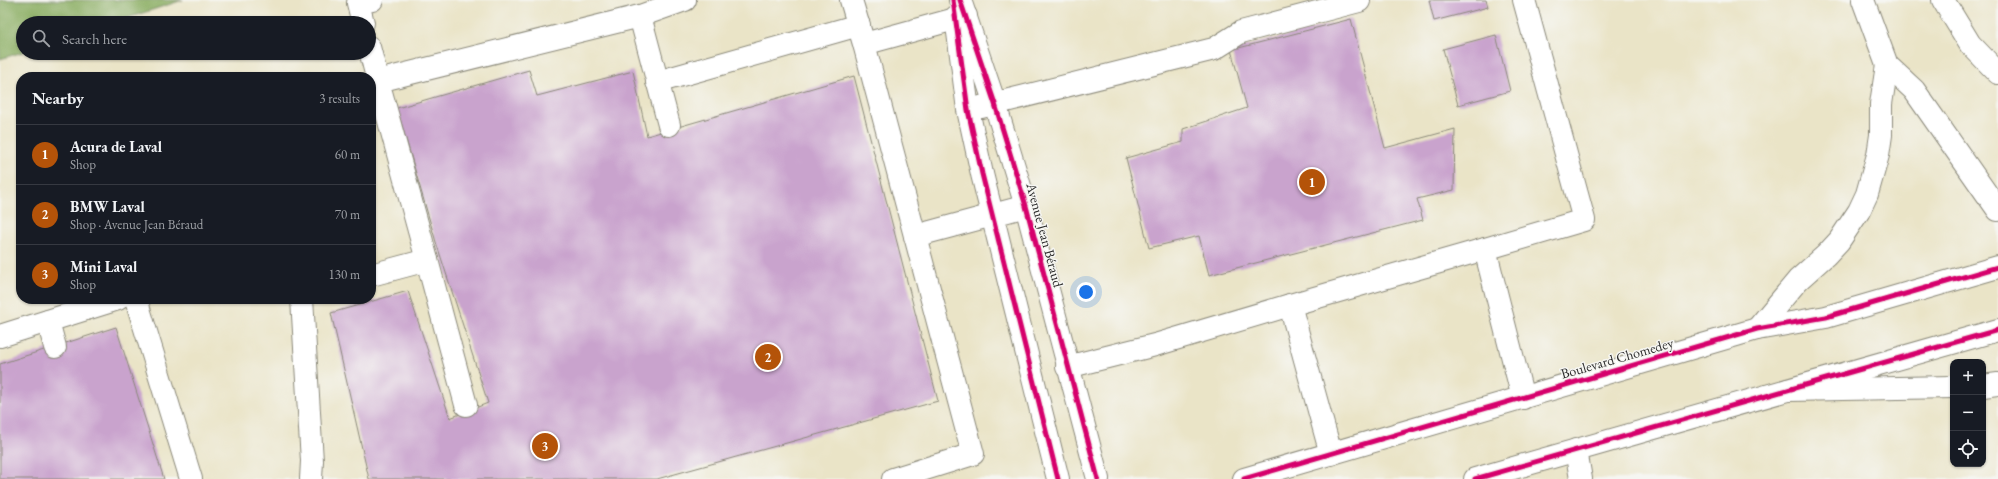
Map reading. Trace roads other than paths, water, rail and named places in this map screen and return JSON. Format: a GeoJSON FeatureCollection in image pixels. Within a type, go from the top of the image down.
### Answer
{"type":"FeatureCollection","features":[{"type":"Feature","properties":{"kind":"street"},"geometry":{"type":"LineString","coordinates":[[361,16],[358,4],[372,0]]}},
{"type":"Feature","properties":{"kind":"street"},"geometry":{"type":"LineString","coordinates":[[378,81],[640,16],[685,0]]}},
{"type":"Feature","properties":{"kind":"street"},"geometry":{"type":"LineString","coordinates":[[851,0],[862,34],[973,454],[893,479]]}},
{"type":"Feature","properties":{"kind":"street"},"geometry":{"type":"LineString","coordinates":[[1067,367],[1155,345],[1584,220],[1524,0]]}},
{"type":"Feature","properties":{"kind":"street"},"geometry":{"type":"LineString","coordinates":[[1863,0],[1887,65],[1914,90],[1998,210]]}},
{"type":"Feature","properties":{"kind":"street"},"geometry":{"type":"LineString","coordinates":[[1943,0],[1970,44],[1998,73]]}},
{"type":"Feature","properties":{"kind":"street"},"geometry":{"type":"LineString","coordinates":[[968,110],[1214,49],[1241,32],[1359,1]]}},
{"type":"Feature","properties":{"kind":"street"},"geometry":{"type":"LineString","coordinates":[[657,82],[862,34],[959,9],[968,110],[992,214],[1058,479]]}},
{"type":"Feature","properties":{"kind":"street","name":"Avenue Jean Béraud"},"geometry":{"type":"LineString","coordinates":[[959,9],[995,104],[1026,206],[1067,367],[1098,479]]}},
{"type":"Feature","properties":{"kind":"street"},"geometry":{"type":"LineString","coordinates":[[640,16],[669,125]]}},
{"type":"Feature","properties":{"kind":"street"},"geometry":{"type":"LineString","coordinates":[[372,60],[376,72]]}},
{"type":"Feature","properties":{"kind":"street"},"geometry":{"type":"LineString","coordinates":[[1757,329],[1798,280],[1839,241],[1859,211],[1869,188],[1878,155],[1881,135],[1881,104],[1887,65]]}},
{"type":"Feature","properties":{"kind":"street"},"geometry":{"type":"LineString","coordinates":[[376,73],[466,405]]}},
{"type":"Feature","properties":{"kind":"street"},"geometry":{"type":"LineString","coordinates":[[915,236],[1026,206]]}},
{"type":"Feature","properties":{"kind":"street"},"geometry":{"type":"LineString","coordinates":[[1485,250],[1523,398]]}},
{"type":"Feature","properties":{"kind":"street"},"geometry":{"type":"LineString","coordinates":[[376,274],[427,260]]}},
{"type":"Feature","properties":{"kind":"street","name":"Boulevard Chomedey"},"geometry":{"type":"LineString","coordinates":[[1244,479],[1757,329],[1826,316],[1998,267]]}},
{"type":"Feature","properties":{"kind":"street"},"geometry":{"type":"LineString","coordinates":[[0,336],[102,304]]}},
{"type":"Feature","properties":{"kind":"street"},"geometry":{"type":"LineString","coordinates":[[138,304],[191,479]]}},
{"type":"Feature","properties":{"kind":"street"},"geometry":{"type":"LineString","coordinates":[[302,304],[312,461],[311,479]]}},
{"type":"Feature","properties":{"kind":"street"},"geometry":{"type":"LineString","coordinates":[[1290,305],[1331,454]]}},
{"type":"Feature","properties":{"kind":"street"},"geometry":{"type":"LineString","coordinates":[[48,321],[55,347]]}},
{"type":"Feature","properties":{"kind":"street"},"geometry":{"type":"LineString","coordinates":[[1475,479],[1998,330]]}},
{"type":"Feature","properties":{"kind":"street"},"geometry":{"type":"LineString","coordinates":[[1986,386],[1998,384]]}},
{"type":"Feature","properties":{"kind":"street"},"geometry":{"type":"LineString","coordinates":[[1788,390],[1950,387]]}},
{"type":"Feature","properties":{"kind":"street"},"geometry":{"type":"LineString","coordinates":[[1576,450],[1581,479]]}},
{"type":"Feature","properties":{"kind":"place","name":"Acura de Laval"},"geometry":{"type":"Point","coordinates":[1312,182]}},
{"type":"Feature","properties":{"kind":"place","name":"BMW Laval"},"geometry":{"type":"Point","coordinates":[768,357]}},
{"type":"Feature","properties":{"kind":"place","name":"Mini Laval"},"geometry":{"type":"Point","coordinates":[545,446]}}]}
